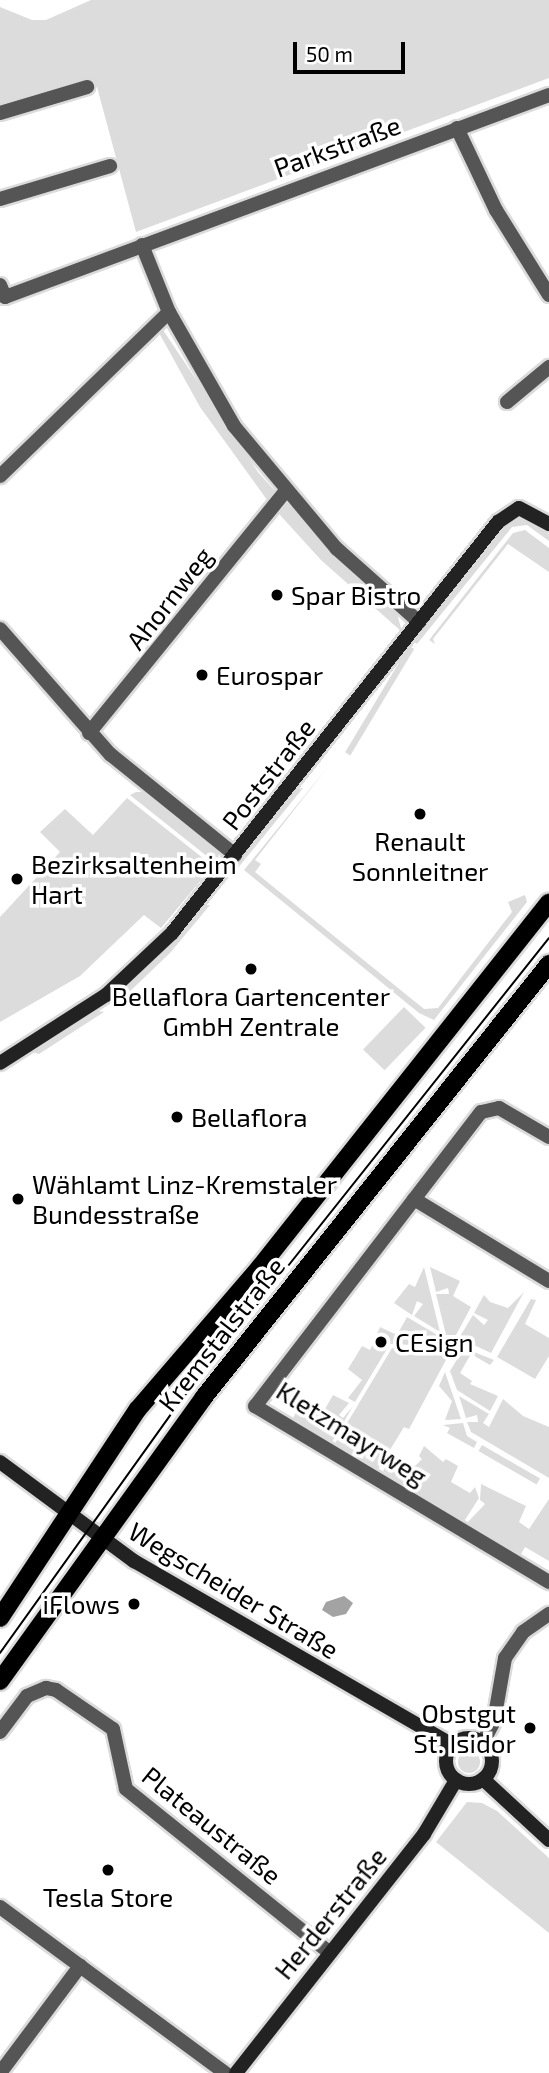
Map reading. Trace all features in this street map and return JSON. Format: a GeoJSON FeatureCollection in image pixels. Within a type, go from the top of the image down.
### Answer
{"type":"FeatureCollection","features":[{"type":"Feature","properties":{"kind":"main road","name":"Kremstalstraße"},"geometry":{"type":"LineString","coordinates":[[0,1618],[138,1409],[260,1267],[549,903]]}},
{"type":"Feature","properties":{"kind":"main road","name":"Kremstalstraße"},"geometry":{"type":"LineString","coordinates":[[0,1681],[204,1397],[549,964]]}},
{"type":"Feature","properties":{"kind":"street"},"geometry":{"type":"LineString","coordinates":[[0,113],[86,87]]}},
{"type":"Feature","properties":{"kind":"street","name":"Parkstraße"},"geometry":{"type":"LineString","coordinates":[[2,293],[142,245],[549,95]]}},
{"type":"Feature","properties":{"kind":"street"},"geometry":{"type":"LineString","coordinates":[[457,128],[490,199],[549,295]]}},
{"type":"Feature","properties":{"kind":"street"},"geometry":{"type":"LineString","coordinates":[[0,199],[110,166]]}},
{"type":"Feature","properties":{"kind":"street"},"geometry":{"type":"LineString","coordinates":[[142,245],[169,313],[221,406],[285,492],[337,549],[419,622]]}},
{"type":"Feature","properties":{"kind":"street"},"geometry":{"type":"LineString","coordinates":[[0,476],[169,313]]}},
{"type":"Feature","properties":{"kind":"street"},"geometry":{"type":"LineString","coordinates":[[507,402],[549,368]]}},
{"type":"Feature","properties":{"kind":"street","name":"Ahornweg"},"geometry":{"type":"LineString","coordinates":[[89,733],[285,492]]}},
{"type":"Feature","properties":{"kind":"street","name":"Poststraße"},"geometry":{"type":"LineString","coordinates":[[1,1062],[81,1014],[134,971],[172,933],[509,512],[529,510],[549,524]]}},
{"type":"Feature","properties":{"kind":"street"},"geometry":{"type":"LineString","coordinates":[[0,629],[89,733],[138,779],[235,855]]}},
{"type":"Feature","properties":{"kind":"street","name":"Kletzmayrweg"},"geometry":{"type":"LineString","coordinates":[[549,1137],[499,1108],[486,1108],[255,1406],[549,1583]]}},
{"type":"Feature","properties":{"kind":"street"},"geometry":{"type":"LineString","coordinates":[[414,1199],[549,1281]]}},
{"type":"Feature","properties":{"kind":"street","name":"Wegscheider Straße"},"geometry":{"type":"LineString","coordinates":[[0,1462],[102,1539],[453,1745]]}},
{"type":"Feature","properties":{"kind":"street"},"geometry":{"type":"LineString","coordinates":[[483,1742],[494,1721],[505,1658],[523,1632],[549,1614]]}},
{"type":"Feature","properties":{"kind":"street","name":"Plateaustraße"},"geometry":{"type":"LineString","coordinates":[[0,1732],[27,1696],[46,1688],[56,1690],[113,1729],[125,1789],[329,1952]]}},
{"type":"Feature","properties":{"kind":"street"},"geometry":{"type":"LineString","coordinates":[[467,1738],[483,1742],[492,1763],[483,1779],[471,1784],[456,1780],[446,1760],[453,1745],[467,1738]]}},
{"type":"Feature","properties":{"kind":"street"},"geometry":{"type":"LineString","coordinates":[[483,1779],[549,1840]]}},
{"type":"Feature","properties":{"kind":"street","name":"Herderstraße"},"geometry":{"type":"LineString","coordinates":[[236,2073],[424,1834],[456,1780]]}},
{"type":"Feature","properties":{"kind":"street"},"geometry":{"type":"LineString","coordinates":[[0,1907],[225,2073]]}},
{"type":"Feature","properties":{"kind":"street"},"geometry":{"type":"LineString","coordinates":[[0,2073],[80,1966]]}},
{"type":"Feature","properties":{"kind":"shaded area"},"geometry":{"type":"Polygon","coordinates":[[[91,0],[549,0],[549,78],[136,232],[97,87],[0,109],[0,7],[32,20],[46,20],[91,0]]]}},
{"type":"Feature","properties":{"kind":"shaded area"},"geometry":{"type":"Polygon","coordinates":[[[163,330],[258,472],[330,552],[397,613],[402,632],[321,560],[270,504],[200,407],[158,331],[163,330]]]}},
{"type":"Feature","properties":{"kind":"shaded area"},"geometry":{"type":"Polygon","coordinates":[[[528,518],[549,534],[549,541],[527,525],[512,527],[417,644],[413,641],[504,526],[513,519],[528,518]]]}},
{"type":"Feature","properties":{"kind":"shaded area"},"geometry":{"type":"Polygon","coordinates":[[[525,530],[549,548],[549,572],[508,544],[433,639],[435,644],[429,640],[513,533],[525,530]]]}},
{"type":"Feature","properties":{"kind":"shaded area"},"geometry":{"type":"Polygon","coordinates":[[[409,646],[414,649],[350,755],[345,752],[409,646]]]}},
{"type":"Feature","properties":{"kind":"shaded area"},"geometry":{"type":"Polygon","coordinates":[[[327,768],[255,860],[261,864],[255,872],[424,1009],[438,1008],[512,912],[508,902],[525,895],[527,902],[434,1020],[419,1013],[244,870],[327,768]]]}},
{"type":"Feature","properties":{"kind":"shaded area"},"geometry":{"type":"Polygon","coordinates":[[[303,788],[224,885],[296,789],[303,788]]]}},
{"type":"Feature","properties":{"kind":"shaded area"},"geometry":{"type":"Polygon","coordinates":[[[145,792],[219,851],[218,865],[130,795],[145,792]]]}},
{"type":"Feature","properties":{"kind":"shaded area"},"geometry":{"type":"Polygon","coordinates":[[[127,798],[213,866],[161,928],[144,915],[80,976],[0,1022],[0,917],[60,852],[40,832],[65,809],[93,835],[127,798]]]}},
{"type":"Feature","properties":{"kind":"shaded area"},"geometry":{"type":"Polygon","coordinates":[[[206,905],[210,905],[170,953],[124,997],[123,991],[206,905]]]}},
{"type":"Feature","properties":{"kind":"shaded area"},"geometry":{"type":"Polygon","coordinates":[[[404,1007],[426,1028],[385,1070],[363,1049],[404,1007]]]}},
{"type":"Feature","properties":{"kind":"shaded area"},"geometry":{"type":"Polygon","coordinates":[[[98,1011],[104,1012],[39,1054],[33,1052],[98,1011]]]}},
{"type":"Feature","properties":{"kind":"shaded area"},"geometry":{"type":"Polygon","coordinates":[[[424,1267],[440,1332],[414,1316],[423,1304],[417,1301],[412,1315],[394,1303],[409,1284],[415,1287],[424,1267]]]}},
{"type":"Feature","properties":{"kind":"shaded area"},"geometry":{"type":"Polygon","coordinates":[[[430,1267],[460,1281],[453,1296],[471,1307],[456,1335],[446,1335],[436,1294],[449,1294],[448,1288],[436,1292],[430,1267]]]}},
{"type":"Feature","properties":{"kind":"shaded area"},"geometry":{"type":"Polygon","coordinates":[[[524,1292],[491,1353],[459,1338],[473,1315],[484,1325],[488,1320],[474,1313],[484,1295],[490,1302],[508,1308],[524,1292]]]}},
{"type":"Feature","properties":{"kind":"shaded area"},"geometry":{"type":"Polygon","coordinates":[[[531,1299],[536,1300],[525,1324],[549,1338],[549,1356],[535,1379],[497,1357],[531,1299]]]}},
{"type":"Feature","properties":{"kind":"shaded area"},"geometry":{"type":"Polygon","coordinates":[[[407,1317],[439,1336],[435,1346],[390,1344],[355,1402],[348,1398],[362,1380],[348,1369],[362,1346],[370,1350],[380,1327],[397,1335],[407,1317]]]}},
{"type":"Feature","properties":{"kind":"shaded area"},"geometry":{"type":"Polygon","coordinates":[[[392,1348],[433,1349],[447,1358],[409,1429],[404,1427],[377,1471],[362,1460],[372,1438],[366,1435],[353,1454],[334,1445],[392,1348]]]}},
{"type":"Feature","properties":{"kind":"shaded area"},"geometry":{"type":"Polygon","coordinates":[[[464,1348],[494,1360],[490,1365],[471,1354],[460,1373],[472,1381],[470,1384],[498,1396],[490,1411],[457,1390],[450,1371],[464,1348]]]}},
{"type":"Feature","properties":{"kind":"shaded area"},"geometry":{"type":"Polygon","coordinates":[[[445,1372],[461,1419],[445,1420],[452,1401],[439,1386],[445,1372]]]}},
{"type":"Feature","properties":{"kind":"shaded area"},"geometry":{"type":"Polygon","coordinates":[[[333,1395],[349,1403],[339,1415],[343,1418],[353,1406],[332,1442],[292,1420],[298,1409],[321,1416],[333,1395]]]}},
{"type":"Feature","properties":{"kind":"shaded area"},"geometry":{"type":"Polygon","coordinates":[[[459,1396],[489,1414],[483,1423],[489,1427],[503,1399],[523,1416],[549,1427],[549,1478],[471,1432],[467,1422],[478,1422],[477,1415],[466,1418],[459,1396]]]}},
{"type":"Feature","properties":{"kind":"shaded area"},"geometry":{"type":"Polygon","coordinates":[[[463,1423],[467,1436],[477,1442],[474,1448],[447,1433],[450,1428],[443,1425],[463,1423]]]}},
{"type":"Feature","properties":{"kind":"shaded area"},"geometry":{"type":"Polygon","coordinates":[[[482,1445],[540,1478],[537,1485],[478,1451],[482,1445]]]}},
{"type":"Feature","properties":{"kind":"shaded area"},"geometry":{"type":"Polygon","coordinates":[[[424,1446],[443,1462],[446,1459],[458,1466],[451,1482],[470,1493],[475,1487],[479,1498],[463,1523],[383,1471],[386,1466],[409,1472],[422,1459],[419,1456],[424,1446]]]}},
{"type":"Feature","properties":{"kind":"shaded area"},"geometry":{"type":"Polygon","coordinates":[[[481,1484],[526,1506],[519,1522],[529,1529],[549,1499],[549,1561],[525,1547],[520,1556],[466,1524],[485,1504],[480,1500],[481,1484]]]}},
{"type":"Feature","properties":{"kind":"shaded area"},"geometry":{"type":"Polygon","coordinates":[[[344,1596],[353,1603],[346,1614],[333,1617],[322,1610],[326,1602],[344,1596]]]}},
{"type":"Feature","properties":{"kind":"shaded area"},"geometry":{"type":"Polygon","coordinates":[[[469,1751],[477,1754],[480,1762],[477,1770],[469,1773],[461,1770],[458,1762],[461,1754],[469,1751]]]}},
{"type":"Feature","properties":{"kind":"shaded area"},"geometry":{"type":"Polygon","coordinates":[[[467,1802],[482,1803],[497,1811],[549,1858],[549,1933],[436,1842],[467,1802]]]}},
{"type":"Feature","properties":{"kind":"tram line"},"geometry":{"type":"LineString","coordinates":[[0,1653],[179,1403],[549,938]]}},
{"type":"Feature","properties":{"kind":"place","name":"Spar Bistro"},"geometry":{"type":"Point","coordinates":[277,595]}},
{"type":"Feature","properties":{"kind":"place","name":"Eurospar"},"geometry":{"type":"Point","coordinates":[202,675]}},
{"type":"Feature","properties":{"kind":"place","name":"Renault Sonnleitner"},"geometry":{"type":"Point","coordinates":[420,814]}},
{"type":"Feature","properties":{"kind":"place","name":"Bezirksaltenheim Hart"},"geometry":{"type":"Point","coordinates":[17,879]}},
{"type":"Feature","properties":{"kind":"place","name":"Bellaflora Gartencenter GmbH Zentrale"},"geometry":{"type":"Point","coordinates":[251,969]}},
{"type":"Feature","properties":{"kind":"place","name":"Bellaflora"},"geometry":{"type":"Point","coordinates":[177,1117]}},
{"type":"Feature","properties":{"kind":"place","name":"Wählamt Linz-Kremstaler Bundesstraße"},"geometry":{"type":"Point","coordinates":[18,1199]}},
{"type":"Feature","properties":{"kind":"place","name":"CEsign"},"geometry":{"type":"Point","coordinates":[381,1342]}},
{"type":"Feature","properties":{"kind":"place","name":"iFlows"},"geometry":{"type":"Point","coordinates":[134,1604]}},
{"type":"Feature","properties":{"kind":"place","name":"Obstgut St. Isidor"},"geometry":{"type":"Point","coordinates":[530,1728]}},
{"type":"Feature","properties":{"kind":"place","name":"Tesla Store"},"geometry":{"type":"Point","coordinates":[108,1870]}}]}
